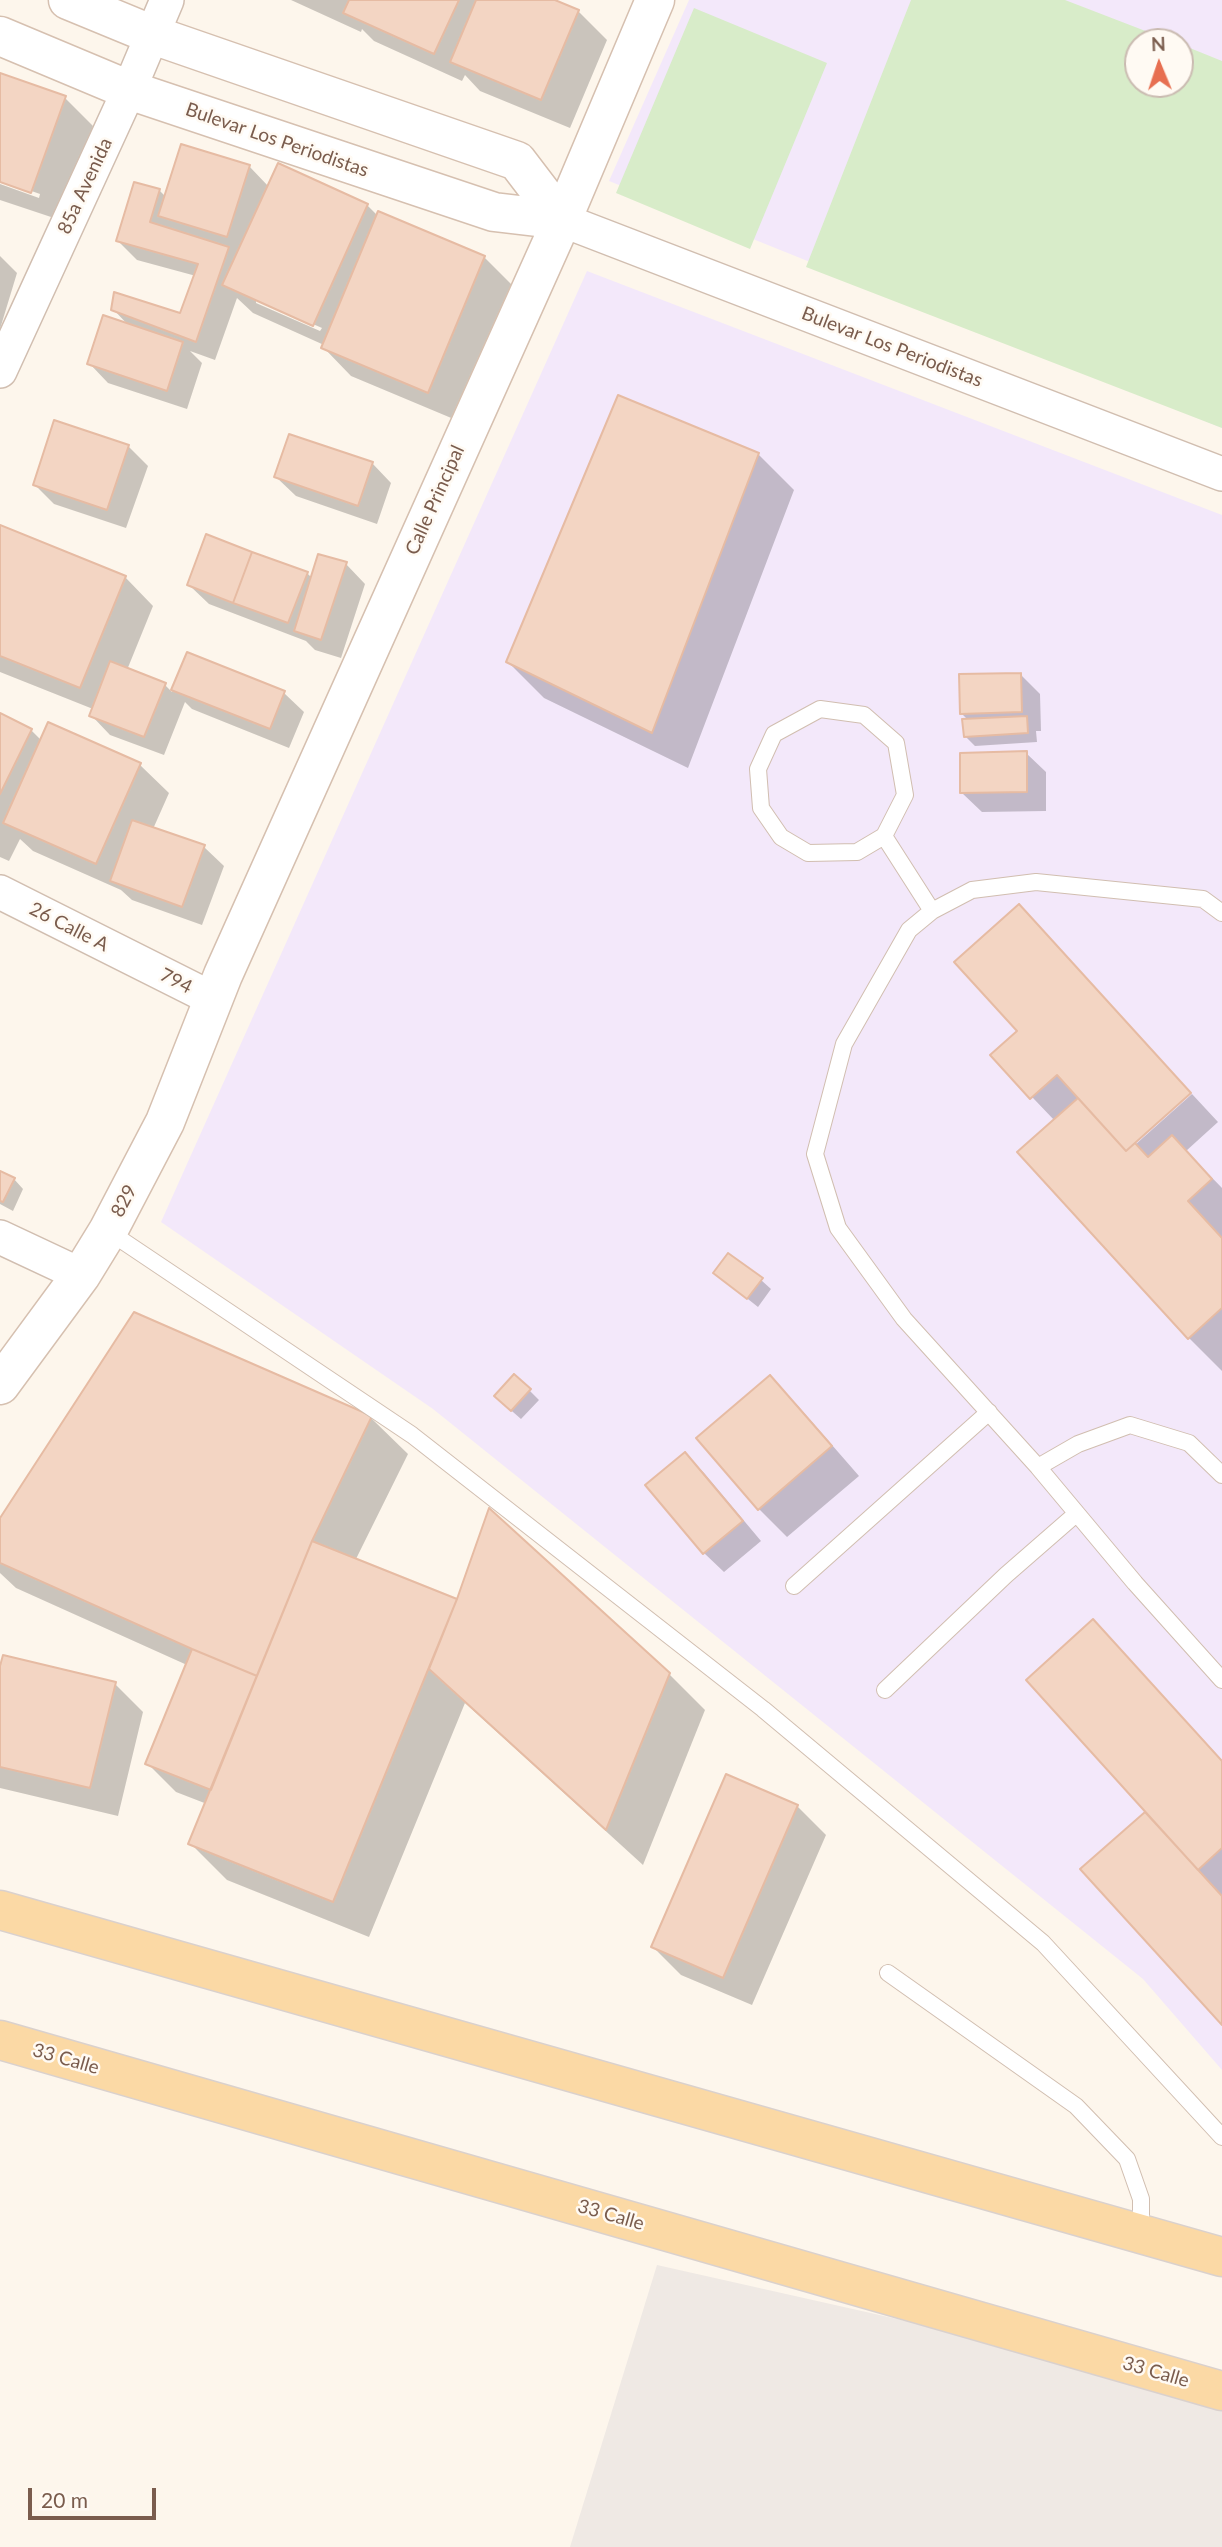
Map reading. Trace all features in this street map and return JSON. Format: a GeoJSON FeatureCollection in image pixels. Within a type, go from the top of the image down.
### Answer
{"type":"FeatureCollection","features":[{"type":"Feature","properties":{"kind":"main road"},"geometry":{"type":"LineString","coordinates":[[0,1909],[1222,2257]]}},
{"type":"Feature","properties":{"kind":"main road","name":"33 Calle"},"geometry":{"type":"LineString","coordinates":[[0,2040],[1222,2391]]}},
{"type":"Feature","properties":{"kind":"street"},"geometry":{"type":"LineString","coordinates":[[68,0],[153,35],[517,160],[562,220]]}},
{"type":"Feature","properties":{"kind":"street","name":"85a Avenida"},"geometry":{"type":"LineString","coordinates":[[0,371],[129,90],[167,0]]}},
{"type":"Feature","properties":{"kind":"street","name":"Calle Principal"},"geometry":{"type":"LineString","coordinates":[[215,1000],[229,962],[562,220],[654,0]]}},
{"type":"Feature","properties":{"kind":"street","name":"Bulevar Los Periodistas"},"geometry":{"type":"LineString","coordinates":[[0,36],[129,90],[494,212],[562,220],[1222,474]]}},
{"type":"Feature","properties":{"kind":"street","name":"26 Calle A"},"geometry":{"type":"LineString","coordinates":[[0,892],[138,961]]}},
{"type":"Feature","properties":{"kind":"street","name":"794"},"geometry":{"type":"LineString","coordinates":[[138,961],[215,1000]]}},
{"type":"Feature","properties":{"kind":"street","name":"829"},"geometry":{"type":"LineString","coordinates":[[0,1385],[82,1275],[108,1231],[165,1122],[215,1000]]}},
{"type":"Feature","properties":{"kind":"street"},"geometry":{"type":"LineString","coordinates":[[0,1237],[82,1275]]}},
{"type":"Feature","properties":{"kind":"lane"},"geometry":{"type":"LineString","coordinates":[[820,709],[864,715],[896,743],[905,795],[884,836],[857,852],[808,853],[781,837],[761,808],[758,769],[774,733],[820,709]]}},
{"type":"Feature","properties":{"kind":"lane"},"geometry":{"type":"LineString","coordinates":[[884,836],[932,911]]}},
{"type":"Feature","properties":{"kind":"lane"},"geometry":{"type":"LineString","coordinates":[[1222,913],[1203,899],[1036,882],[972,890],[932,911],[909,930],[844,1044],[815,1154],[838,1228],[904,1319],[1038,1467],[1222,1680]]}},
{"type":"Feature","properties":{"kind":"lane"},"geometry":{"type":"LineString","coordinates":[[108,1231],[412,1435],[763,1709],[1043,1943],[1222,2137]]}},
{"type":"Feature","properties":{"kind":"lane"},"geometry":{"type":"LineString","coordinates":[[794,1586],[989,1412]]}},
{"type":"Feature","properties":{"kind":"lane"},"geometry":{"type":"LineString","coordinates":[[1038,1467],[1078,1444],[1130,1425],[1189,1443],[1222,1475]]}},
{"type":"Feature","properties":{"kind":"lane"},"geometry":{"type":"LineString","coordinates":[[885,1690],[1006,1575],[1076,1514]]}},
{"type":"Feature","properties":{"kind":"lane"},"geometry":{"type":"LineString","coordinates":[[888,1973],[1076,2106],[1119,2150],[1127,2159],[1141,2199],[1141,2235]]}},
{"type":"Feature","properties":{"kind":"shaded area"},"geometry":{"type":"Polygon","coordinates":[[[689,0],[1222,0],[1222,428],[609,181],[689,0]]]}},
{"type":"Feature","properties":{"kind":"shaded area"},"geometry":{"type":"Polygon","coordinates":[[[587,271],[1222,515],[1222,2070],[1143,1979],[433,1409],[161,1222],[587,271]]]}},
{"type":"Feature","properties":{"kind":"shaded area"},"geometry":{"type":"Polygon","coordinates":[[[657,2265],[1222,2392],[1222,2547],[570,2547],[657,2265]]]}},
{"type":"Feature","properties":{"kind":"green space"},"geometry":{"type":"Polygon","coordinates":[[[911,0],[1065,0],[1138,28],[1124,28],[1124,98],[1194,98],[1194,50],[1222,61],[1222,428],[806,267],[911,0]]]}},
{"type":"Feature","properties":{"kind":"green space"},"geometry":{"type":"Polygon","coordinates":[[[694,8],[827,63],[750,249],[616,193],[694,8]]]}},
{"type":"Feature","properties":{"kind":"building"},"geometry":{"type":"Polygon","coordinates":[[[349,0],[459,0],[434,54],[343,13],[349,0]]]}},
{"type":"Feature","properties":{"kind":"building"},"geometry":{"type":"Polygon","coordinates":[[[476,0],[555,0],[579,10],[541,100],[450,62],[476,0]]]}},
{"type":"Feature","properties":{"kind":"building"},"geometry":{"type":"Polygon","coordinates":[[[0,73],[66,96],[31,193],[0,182],[0,73]]]}},
{"type":"Feature","properties":{"kind":"building"},"geometry":{"type":"Polygon","coordinates":[[[181,144],[250,165],[227,237],[158,216],[181,144]]]}},
{"type":"Feature","properties":{"kind":"building"},"geometry":{"type":"Polygon","coordinates":[[[278,163],[368,204],[313,326],[222,285],[278,163]]]}},
{"type":"Feature","properties":{"kind":"building"},"geometry":{"type":"Polygon","coordinates":[[[134,182],[160,189],[150,222],[229,247],[196,342],[111,310],[114,292],[180,313],[198,264],[116,241],[134,182]]]}},
{"type":"Feature","properties":{"kind":"building"},"geometry":{"type":"Polygon","coordinates":[[[378,211],[485,256],[428,393],[321,348],[378,211]]]}},
{"type":"Feature","properties":{"kind":"building"},"geometry":{"type":"Polygon","coordinates":[[[103,315],[183,342],[167,391],[87,364],[103,315]]]}},
{"type":"Feature","properties":{"kind":"building"},"geometry":{"type":"Polygon","coordinates":[[[618,395],[759,453],[652,733],[506,662],[618,395]]]}},
{"type":"Feature","properties":{"kind":"building"},"geometry":{"type":"Polygon","coordinates":[[[54,420],[129,445],[107,510],[33,485],[54,420]]]}},
{"type":"Feature","properties":{"kind":"building"},"geometry":{"type":"Polygon","coordinates":[[[289,434],[373,462],[358,506],[274,477],[289,434]]]}},
{"type":"Feature","properties":{"kind":"building"},"geometry":{"type":"Polygon","coordinates":[[[0,525],[126,576],[80,688],[0,656],[0,525]]]}},
{"type":"Feature","properties":{"kind":"building"},"geometry":{"type":"Polygon","coordinates":[[[206,534],[252,552],[233,603],[187,585],[206,534]]]}},
{"type":"Feature","properties":{"kind":"building"},"geometry":{"type":"Polygon","coordinates":[[[252,552],[308,572],[288,623],[233,603],[252,552]]]}},
{"type":"Feature","properties":{"kind":"building"},"geometry":{"type":"Polygon","coordinates":[[[318,554],[347,562],[321,640],[294,631],[318,554]]]}},
{"type":"Feature","properties":{"kind":"building"},"geometry":{"type":"Polygon","coordinates":[[[187,652],[285,691],[270,729],[171,690],[187,652]]]}},
{"type":"Feature","properties":{"kind":"building"},"geometry":{"type":"Polygon","coordinates":[[[110,661],[166,683],[144,737],[89,716],[110,661]]]}},
{"type":"Feature","properties":{"kind":"building"},"geometry":{"type":"Polygon","coordinates":[[[1021,673],[1022,712],[960,714],[959,674],[1021,673]]]}},
{"type":"Feature","properties":{"kind":"building"},"geometry":{"type":"Polygon","coordinates":[[[0,713],[32,729],[0,794],[0,713]]]}},
{"type":"Feature","properties":{"kind":"building"},"geometry":{"type":"Polygon","coordinates":[[[1027,716],[1028,733],[964,737],[962,719],[1027,716]]]}},
{"type":"Feature","properties":{"kind":"building"},"geometry":{"type":"Polygon","coordinates":[[[48,722],[141,763],[96,864],[3,823],[48,722]]]}},
{"type":"Feature","properties":{"kind":"building"},"geometry":{"type":"Polygon","coordinates":[[[1027,751],[1027,792],[960,793],[960,753],[1027,751]]]}},
{"type":"Feature","properties":{"kind":"building"},"geometry":{"type":"Polygon","coordinates":[[[132,820],[205,845],[182,907],[110,881],[132,820]]]}},
{"type":"Feature","properties":{"kind":"building"},"geometry":{"type":"Polygon","coordinates":[[[1019,904],[1191,1093],[1126,1151],[1057,1075],[1030,1099],[990,1055],[1017,1031],[954,962],[1019,904]]]}},
{"type":"Feature","properties":{"kind":"building"},"geometry":{"type":"Polygon","coordinates":[[[1078,1098],[1126,1151],[1135,1143],[1148,1157],[1172,1135],[1212,1179],[1188,1201],[1222,1238],[1222,1308],[1188,1339],[1017,1152],[1078,1098]]]}},
{"type":"Feature","properties":{"kind":"building"},"geometry":{"type":"Polygon","coordinates":[[[0,1171],[15,1178],[3,1202],[0,1201],[0,1171]]]}},
{"type":"Feature","properties":{"kind":"building"},"geometry":{"type":"Polygon","coordinates":[[[728,1253],[763,1278],[747,1299],[713,1273],[728,1253]]]}},
{"type":"Feature","properties":{"kind":"building"},"geometry":{"type":"Polygon","coordinates":[[[134,1312],[372,1416],[312,1541],[257,1676],[0,1563],[0,1518],[134,1312]]]}},
{"type":"Feature","properties":{"kind":"building"},"geometry":{"type":"Polygon","coordinates":[[[514,1374],[531,1389],[511,1411],[494,1396],[514,1374]]]}},
{"type":"Feature","properties":{"kind":"building"},"geometry":{"type":"Polygon","coordinates":[[[770,1375],[832,1446],[758,1510],[696,1438],[770,1375]]]}},
{"type":"Feature","properties":{"kind":"building"},"geometry":{"type":"Polygon","coordinates":[[[685,1452],[743,1521],[703,1554],[645,1485],[685,1452]]]}},
{"type":"Feature","properties":{"kind":"building"},"geometry":{"type":"Polygon","coordinates":[[[489,1508],[670,1673],[606,1830],[429,1669],[489,1508]]]}},
{"type":"Feature","properties":{"kind":"building"},"geometry":{"type":"Polygon","coordinates":[[[312,1541],[457,1599],[333,1902],[188,1844],[312,1541]]]}},
{"type":"Feature","properties":{"kind":"building"},"geometry":{"type":"Polygon","coordinates":[[[1093,1619],[1222,1761],[1222,1848],[1198,1870],[1026,1680],[1093,1619]]]}},
{"type":"Feature","properties":{"kind":"building"},"geometry":{"type":"Polygon","coordinates":[[[192,1649],[257,1676],[211,1790],[145,1764],[192,1649]]]}},
{"type":"Feature","properties":{"kind":"building"},"geometry":{"type":"Polygon","coordinates":[[[3,1655],[116,1682],[90,1788],[0,1767],[0,1666],[3,1655]]]}},
{"type":"Feature","properties":{"kind":"building"},"geometry":{"type":"Polygon","coordinates":[[[726,1774],[798,1805],[723,1978],[651,1947],[726,1774]]]}},
{"type":"Feature","properties":{"kind":"building"},"geometry":{"type":"Polygon","coordinates":[[[1145,1812],[1222,1896],[1222,2025],[1080,1869],[1145,1812]]]}}]}
